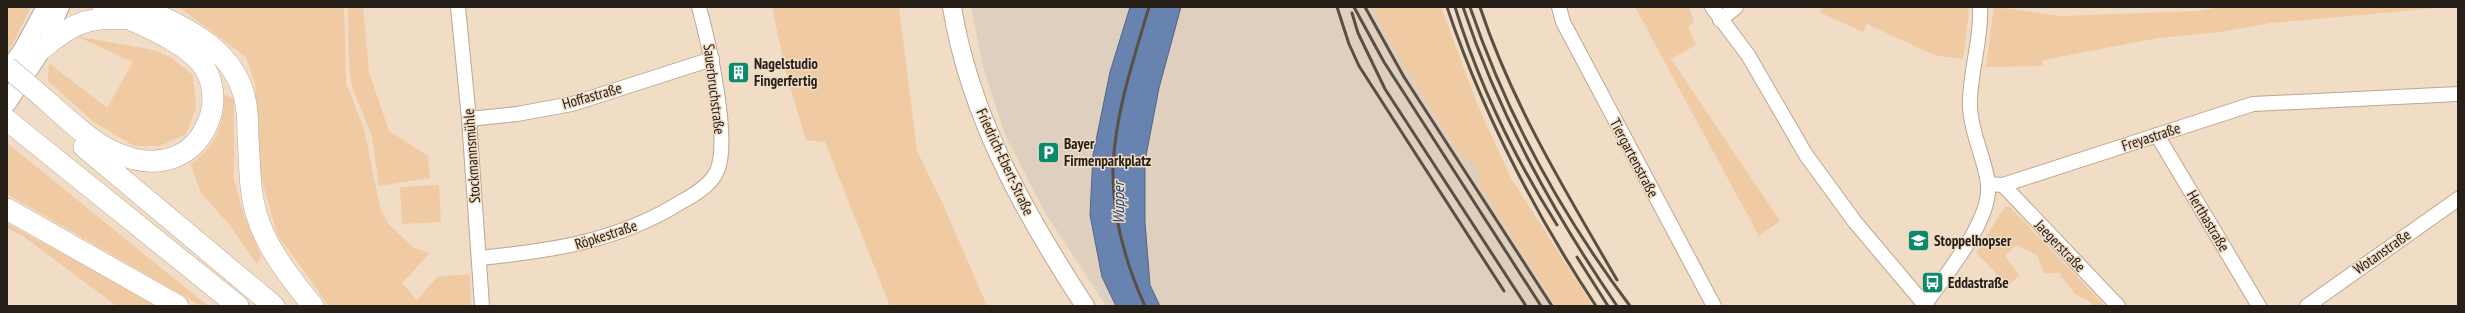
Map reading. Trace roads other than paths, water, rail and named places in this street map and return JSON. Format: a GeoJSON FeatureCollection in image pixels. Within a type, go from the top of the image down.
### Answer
{"type":"FeatureCollection","features":[{"type":"Feature","properties":{"kind":"highway"},"geometry":{"type":"LineString","coordinates":[[103,7],[176,22],[195,34],[227,60],[236,74],[246,104],[250,188],[256,215],[265,237],[277,257],[313,306]]}},
{"type":"Feature","properties":{"kind":"highway"},"geometry":{"type":"LineString","coordinates":[[16,106],[97,142],[113,152],[150,162],[176,157],[191,149],[207,126],[212,110],[213,95],[204,67],[189,52],[135,13],[84,21],[60,34],[42,49]]}},
{"type":"Feature","properties":{"kind":"highway"},"geometry":{"type":"LineString","coordinates":[[7,67],[16,106],[274,306]]}},
{"type":"Feature","properties":{"kind":"highway"},"geometry":{"type":"LineString","coordinates":[[7,82],[16,106],[238,306]]}},
{"type":"Feature","properties":{"kind":"highway"},"geometry":{"type":"LineString","coordinates":[[7,209],[178,306]]}},
{"type":"Feature","properties":{"kind":"main road"},"geometry":{"type":"LineString","coordinates":[[7,72],[22,51],[46,7]]}},
{"type":"Feature","properties":{"kind":"main road","name":"Friedrich-Ebert-Straße"},"geometry":{"type":"LineString","coordinates":[[952,7],[966,66],[992,141],[1011,183],[1043,241],[1085,306]]}},
{"type":"Feature","properties":{"kind":"main road"},"geometry":{"type":"LineString","coordinates":[[16,106],[42,49]]}},
{"type":"Feature","properties":{"kind":"street"},"geometry":{"type":"LineString","coordinates":[[42,49],[62,7]]}},
{"type":"Feature","properties":{"kind":"street","name":"Stockmannsmühle"},"geometry":{"type":"LineString","coordinates":[[458,7],[470,119],[482,306]]}},
{"type":"Feature","properties":{"kind":"street","name":"Sauerbruchstraße"},"geometry":{"type":"LineString","coordinates":[[699,7],[712,59],[720,134],[720,158],[717,171]]}},
{"type":"Feature","properties":{"kind":"street","name":"Tiergartenstraße"},"geometry":{"type":"LineString","coordinates":[[1559,7],[1563,22],[1714,306]]}},
{"type":"Feature","properties":{"kind":"street"},"geometry":{"type":"LineString","coordinates":[[1712,7],[1720,20],[1748,55],[1774,104],[1810,160],[1855,222],[1924,305],[1981,219],[1988,196],[1988,184],[1970,107],[1980,24],[1980,7]]}},
{"type":"Feature","properties":{"kind":"street"},"geometry":{"type":"LineString","coordinates":[[1720,20],[1736,7]]}},
{"type":"Feature","properties":{"kind":"street","name":"Hoffastraße"},"geometry":{"type":"LineString","coordinates":[[470,119],[517,114],[572,104],[712,59]]}},
{"type":"Feature","properties":{"kind":"street","name":"Freyastraße"},"geometry":{"type":"LineString","coordinates":[[1988,184],[2003,185],[2253,104],[2458,94]]}},
{"type":"Feature","properties":{"kind":"street","name":"Herthastraße"},"geometry":{"type":"LineString","coordinates":[[2157,135],[2259,306]]}},
{"type":"Feature","properties":{"kind":"street","name":"Röpkestraße"},"geometry":{"type":"LineString","coordinates":[[479,258],[563,248],[623,231],[652,219],[693,195],[717,171]]}},
{"type":"Feature","properties":{"kind":"street","name":"Jaegerstraße"},"geometry":{"type":"LineString","coordinates":[[2003,185],[2118,306]]}},
{"type":"Feature","properties":{"kind":"street","name":"Wotanstraße"},"geometry":{"type":"LineString","coordinates":[[2307,306],[2458,199]]}},
{"type":"Feature","properties":{"kind":"water","name":"Wupper"},"geometry":{"type":"Polygon","coordinates":[[[1130,7],[1181,7],[1159,88],[1145,161],[1145,222],[1150,285],[1160,306],[1116,306],[1102,277],[1090,215],[1093,155],[1110,72],[1130,7]]]}},
{"type":"Feature","properties":{"kind":"railway"},"geometry":{"type":"LineString","coordinates":[[1145,306],[1131,273],[1117,221],[1113,186],[1113,168],[1117,127],[1121,106],[1149,7]]}},
{"type":"Feature","properties":{"kind":"railway"},"geometry":{"type":"LineString","coordinates":[[1337,7],[1349,44],[1359,66],[1504,291]]}},
{"type":"Feature","properties":{"kind":"railway"},"geometry":{"type":"LineString","coordinates":[[1354,7],[1384,62],[1541,306]]}},
{"type":"Feature","properties":{"kind":"railway"},"geometry":{"type":"LineString","coordinates":[[1365,7],[1404,77],[1552,306]]}},
{"type":"Feature","properties":{"kind":"railway"},"geometry":{"type":"LineString","coordinates":[[1447,7],[1477,86],[1512,161],[1552,235],[1596,306]]}},
{"type":"Feature","properties":{"kind":"railway"},"geometry":{"type":"LineString","coordinates":[[1455,7],[1486,92],[1526,173],[1557,225]]}},
{"type":"Feature","properties":{"kind":"railway"},"geometry":{"type":"LineString","coordinates":[[1463,7],[1493,86],[1530,162],[1571,235],[1617,306]]}},
{"type":"Feature","properties":{"kind":"railway"},"geometry":{"type":"LineString","coordinates":[[1470,7],[1501,87],[1538,163],[1581,236],[1630,306]]}},
{"type":"Feature","properties":{"kind":"railway"},"geometry":{"type":"LineString","coordinates":[[1480,7],[1508,78],[1541,147],[1617,280]]}},
{"type":"Feature","properties":{"kind":"railway"},"geometry":{"type":"LineString","coordinates":[[1352,13],[1358,33],[1385,89],[1526,306]]}},
{"type":"Feature","properties":{"kind":"railway"},"geometry":{"type":"LineString","coordinates":[[1577,257],[1608,306]]}},
{"type":"Feature","properties":{"kind":"place","name":"Nagelstudio Fingerfertig"},"geometry":{"type":"Point","coordinates":[739,73]}},
{"type":"Feature","properties":{"kind":"place","name":"Bayer Firmenparkplatz"},"geometry":{"type":"Point","coordinates":[1049,153]}},
{"type":"Feature","properties":{"kind":"place","name":"Stoppelhopser"},"geometry":{"type":"Point","coordinates":[1919,241]}},
{"type":"Feature","properties":{"kind":"place","name":"Eddastraße"},"geometry":{"type":"Point","coordinates":[1933,283]}}]}
